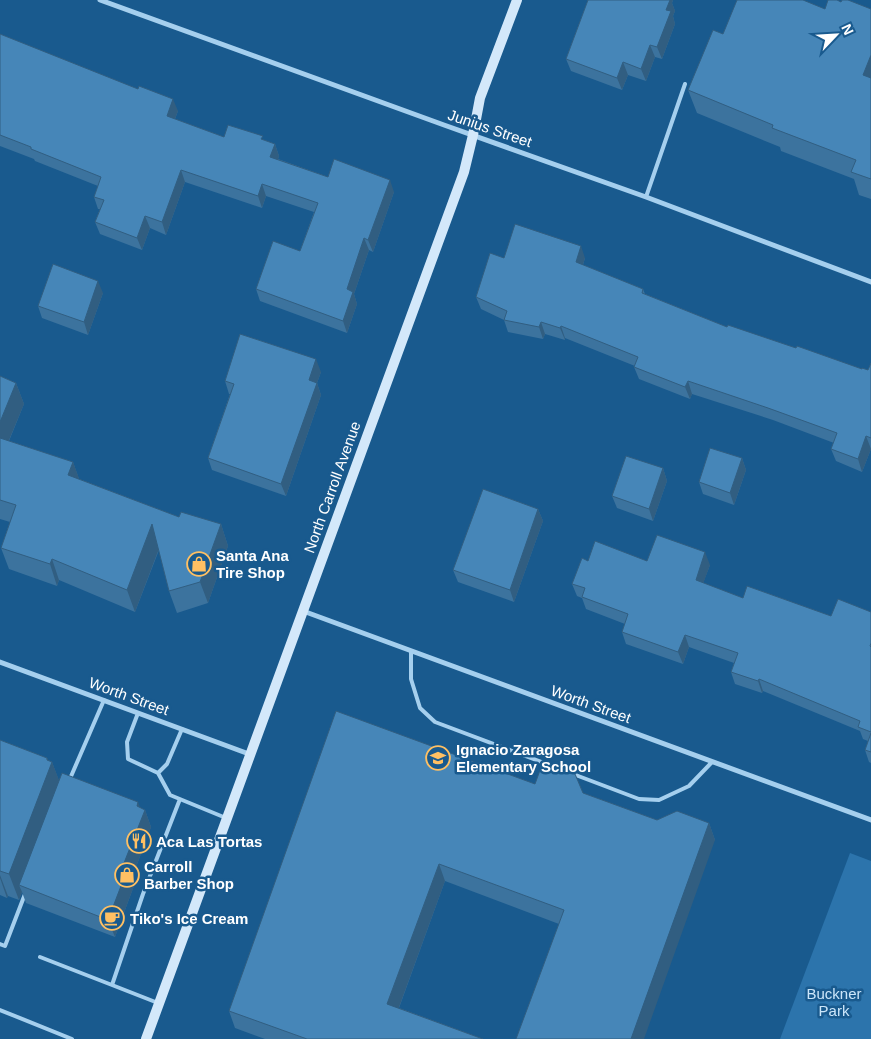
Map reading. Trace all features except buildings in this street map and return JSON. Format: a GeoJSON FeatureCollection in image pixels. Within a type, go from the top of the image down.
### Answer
{"type":"FeatureCollection","features":[{"type":"Feature","properties":{"kind":"street","name":"Junius Street"},"geometry":{"type":"LineString","coordinates":[[100,0],[646,197],[871,282]]}},
{"type":"Feature","properties":{"kind":"street","name":"North Carroll Avenue"},"geometry":{"type":"LineString","coordinates":[[146,1039],[464,172],[480,98],[517,0]]}},
{"type":"Feature","properties":{"kind":"street","name":"Worth Street"},"geometry":{"type":"LineString","coordinates":[[303,611],[871,820]]}},
{"type":"Feature","properties":{"kind":"street","name":"Worth Street"},"geometry":{"type":"LineString","coordinates":[[0,662],[249,754]]}},
{"type":"Feature","properties":{"kind":"lane"},"geometry":{"type":"LineString","coordinates":[[646,197],[685,84]]}},
{"type":"Feature","properties":{"kind":"lane"},"geometry":{"type":"LineString","coordinates":[[411,652],[411,679],[420,708],[434,722],[556,768]]}},
{"type":"Feature","properties":{"kind":"lane"},"geometry":{"type":"LineString","coordinates":[[67,784],[104,700]]}},
{"type":"Feature","properties":{"kind":"lane"},"geometry":{"type":"LineString","coordinates":[[138,713],[127,742],[128,759],[158,773],[170,795],[227,818]]}},
{"type":"Feature","properties":{"kind":"lane"},"geometry":{"type":"LineString","coordinates":[[158,773],[167,764],[182,729]]}},
{"type":"Feature","properties":{"kind":"lane"},"geometry":{"type":"LineString","coordinates":[[565,771],[640,799],[659,800],[689,786],[712,762]]}},
{"type":"Feature","properties":{"kind":"lane"},"geometry":{"type":"LineString","coordinates":[[112,986],[143,894],[180,798]]}},
{"type":"Feature","properties":{"kind":"lane"},"geometry":{"type":"LineString","coordinates":[[0,944],[5,946],[28,885]]}},
{"type":"Feature","properties":{"kind":"lane"},"geometry":{"type":"LineString","coordinates":[[40,957],[160,1003]]}},
{"type":"Feature","properties":{"kind":"lane"},"geometry":{"type":"LineString","coordinates":[[0,1010],[72,1039]]}},
{"type":"Feature","properties":{"kind":"green space","name":"Buckner Park"},"geometry":{"type":"Polygon","coordinates":[[[850,853],[871,861],[871,1039],[780,1039],[850,853]]]}},
{"type":"Feature","properties":{"kind":"place","name":"Santa Ana Tire Shop"},"geometry":{"type":"Point","coordinates":[199,564]}},
{"type":"Feature","properties":{"kind":"place","name":"Ignacio Zaragosa Elementary School"},"geometry":{"type":"Point","coordinates":[438,758]}},
{"type":"Feature","properties":{"kind":"place","name":"Aca Las Tortas"},"geometry":{"type":"Point","coordinates":[139,841]}},
{"type":"Feature","properties":{"kind":"place","name":"Carroll Barber Shop"},"geometry":{"type":"Point","coordinates":[127,875]}},
{"type":"Feature","properties":{"kind":"place","name":"Tiko's Ice Cream"},"geometry":{"type":"Point","coordinates":[112,918]}}]}
